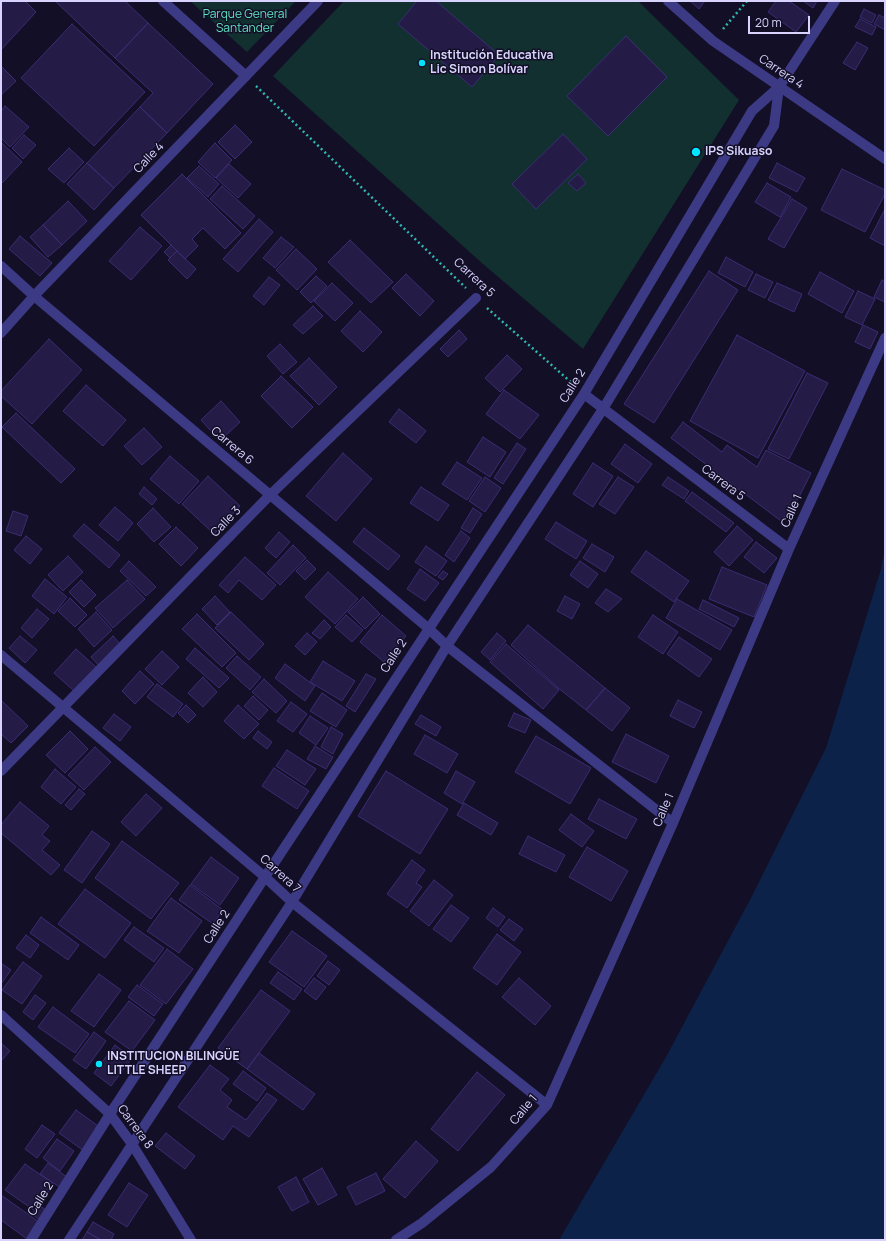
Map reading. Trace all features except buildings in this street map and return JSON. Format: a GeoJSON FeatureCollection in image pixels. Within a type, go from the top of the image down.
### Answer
{"type":"FeatureCollection","features":[{"type":"Feature","properties":{"kind":"street"},"geometry":{"type":"LineString","coordinates":[[163,1],[246,76]]}},
{"type":"Feature","properties":{"kind":"street","name":"Calle 4"},"geometry":{"type":"LineString","coordinates":[[1,333],[34,296],[318,1]]}},
{"type":"Feature","properties":{"kind":"street","name":"Carrera 4"},"geometry":{"type":"LineString","coordinates":[[668,1],[713,41],[885,159]]}},
{"type":"Feature","properties":{"kind":"street","name":"Calle 2"},"geometry":{"type":"LineString","coordinates":[[31,1240],[110,1114],[428,628],[584,394],[752,111],[779,87],[835,1]]}},
{"type":"Feature","properties":{"kind":"street","name":"Calle 2"},"geometry":{"type":"LineString","coordinates":[[69,1240],[292,902],[447,646],[603,409],[774,126],[779,87]]}},
{"type":"Feature","properties":{"kind":"street","name":"Carrera 6"},"geometry":{"type":"LineString","coordinates":[[1,266],[34,296],[428,628],[447,646],[673,823]]}},
{"type":"Feature","properties":{"kind":"street","name":"Calle 3"},"geometry":{"type":"LineString","coordinates":[[1,771],[270,495],[476,298]]}},
{"type":"Feature","properties":{"kind":"street","name":"Calle 1"},"geometry":{"type":"LineString","coordinates":[[396,1240],[422,1223],[491,1167],[547,1105],[673,823],[789,549],[885,338]]}},
{"type":"Feature","properties":{"kind":"street","name":"Carrera 5"},"geometry":{"type":"LineString","coordinates":[[584,394],[789,549]]}},
{"type":"Feature","properties":{"kind":"street","name":"Carrera 7"},"geometry":{"type":"LineString","coordinates":[[1,655],[265,877],[292,902],[547,1105]]}},
{"type":"Feature","properties":{"kind":"street","name":"Carrera 8"},"geometry":{"type":"LineString","coordinates":[[1,1015],[110,1114],[132,1144],[191,1240]]}},
{"type":"Feature","properties":{"kind":"path"},"geometry":{"type":"LineString","coordinates":[[713,41],[747,1]]}},
{"type":"Feature","properties":{"kind":"path","name":"Carrera 5"},"geometry":{"type":"LineString","coordinates":[[246,76],[476,298],[584,394]]}},
{"type":"Feature","properties":{"kind":"green space","name":"Parque General Santander"},"geometry":{"type":"Polygon","coordinates":[[[190,1],[296,1],[247,52],[190,1]]]}},
{"type":"Feature","properties":{"kind":"green space"},"geometry":{"type":"Polygon","coordinates":[[[344,1],[638,1],[739,100],[583,349],[483,264],[273,76],[344,1]]]}},
{"type":"Feature","properties":{"kind":"water"},"geometry":{"type":"Polygon","coordinates":[[[885,548],[885,1240],[559,1240],[666,1057],[752,896],[826,748],[881,569],[885,548]]]}},
{"type":"Feature","properties":{"kind":"place","name":"Institución Educativa Lic Simon Bolívar"},"geometry":{"type":"Point","coordinates":[422,63]}},
{"type":"Feature","properties":{"kind":"place","name":"IPS Sikuaso"},"geometry":{"type":"Point","coordinates":[696,152]}},
{"type":"Feature","properties":{"kind":"place","name":"INSTITUCION BILINGÜE LITTLE SHEEP"},"geometry":{"type":"Point","coordinates":[99,1064]}}]}
